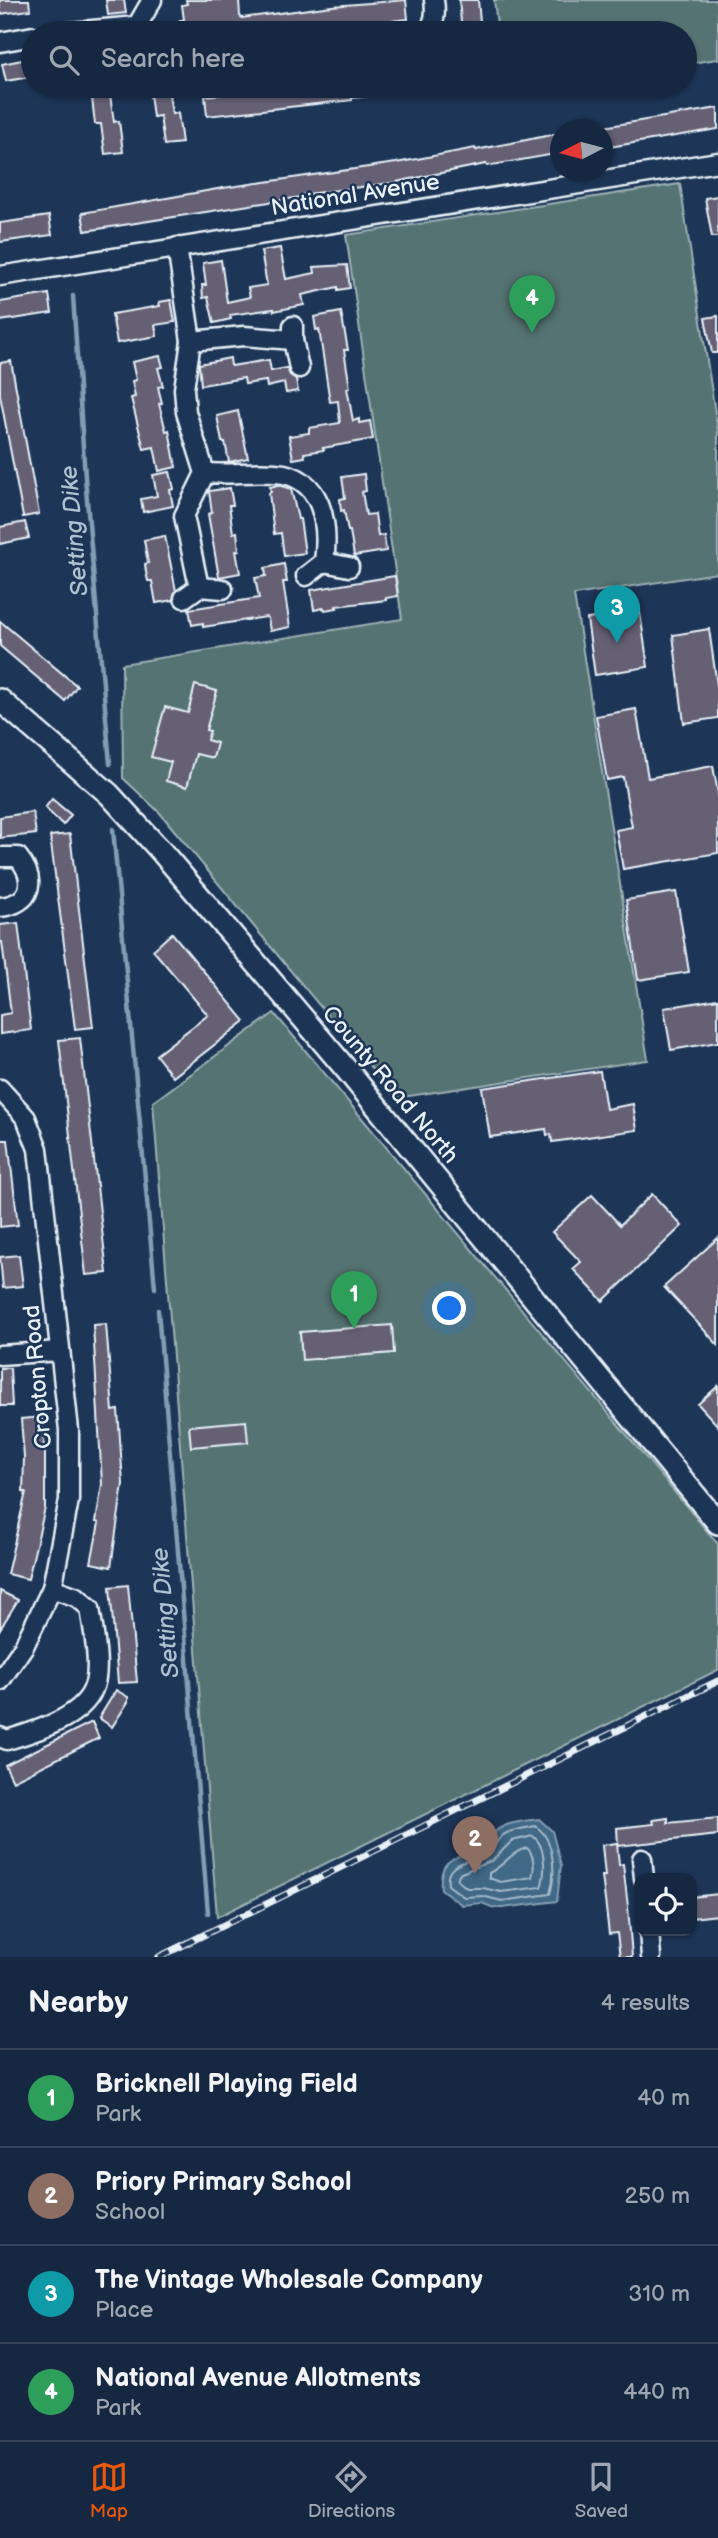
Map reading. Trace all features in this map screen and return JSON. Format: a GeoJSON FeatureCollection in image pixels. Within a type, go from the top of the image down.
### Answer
{"type":"FeatureCollection","features":[{"type":"Feature","properties":{"kind":"street"},"geometry":{"type":"LineString","coordinates":[[144,21],[152,0]]}},
{"type":"Feature","properties":{"kind":"street"},"geometry":{"type":"LineString","coordinates":[[433,21],[436,12],[434,0]]}},
{"type":"Feature","properties":{"kind":"street"},"geometry":{"type":"LineString","coordinates":[[0,42],[21,38]]}},
{"type":"Feature","properties":{"kind":"street","name":"National Avenue"},"geometry":{"type":"LineString","coordinates":[[0,276],[718,162]]}},
{"type":"Feature","properties":{"kind":"street"},"geometry":{"type":"LineString","coordinates":[[177,247],[191,341],[184,389],[186,412],[205,473],[184,516],[200,587]]}},
{"type":"Feature","properties":{"kind":"street"},"geometry":{"type":"LineString","coordinates":[[191,341],[293,333],[299,368]]}},
{"type":"Feature","properties":{"kind":"street"},"geometry":{"type":"LineString","coordinates":[[205,473],[278,473],[302,480],[312,488],[325,516],[327,544],[324,562],[306,576]]}},
{"type":"Feature","properties":{"kind":"street"},"geometry":{"type":"LineString","coordinates":[[324,562],[349,567]]}},
{"type":"Feature","properties":{"kind":"street"},"geometry":{"type":"LineString","coordinates":[[184,598],[200,587],[223,589]]}},
{"type":"Feature","properties":{"kind":"street","name":"County Road North"},"geometry":{"type":"LineString","coordinates":[[0,700],[109,794],[161,850],[346,1069],[715,1519]]}},
{"type":"Feature","properties":{"kind":"street"},"geometry":{"type":"LineString","coordinates":[[0,857],[18,858],[27,868],[30,887],[24,899],[10,906],[0,907]]}},
{"type":"Feature","properties":{"kind":"street","name":"Cropton Road"},"geometry":{"type":"LineString","coordinates":[[0,1089],[26,1118],[38,1149],[69,1430],[69,1500],[52,1588],[24,1646],[0,1681]]}},
{"type":"Feature","properties":{"kind":"street"},"geometry":{"type":"LineString","coordinates":[[0,1355],[60,1351]]}},
{"type":"Feature","properties":{"kind":"street"},"geometry":{"type":"LineString","coordinates":[[0,1737],[7,1740],[72,1715],[93,1689],[96,1661],[90,1608],[77,1597],[52,1588]]}},
{"type":"Feature","properties":{"kind":"street"},"geometry":{"type":"LineString","coordinates":[[642,1859],[643,1873]]}},
{"type":"Feature","properties":{"kind":"street"},"geometry":{"type":"LineString","coordinates":[[649,1936],[651,1957]]}},
{"type":"Feature","properties":{"kind":"green space"},"geometry":{"type":"Polygon","coordinates":[[[494,0],[718,0],[718,59],[697,62],[697,21],[497,21],[494,0]]]}},
{"type":"Feature","properties":{"kind":"green space"},"geometry":{"type":"Polygon","coordinates":[[[680,184],[718,432],[718,573],[574,595],[648,1060],[396,1098],[160,813],[123,778],[122,664],[402,619],[346,235],[680,184]]]}},
{"type":"Feature","properties":{"kind":"green space"},"geometry":{"type":"Polygon","coordinates":[[[274,1013],[718,1544],[718,1670],[217,1917],[153,1102],[274,1013]]]}},
{"type":"Feature","properties":{"kind":"water"},"geometry":{"type":"Polygon","coordinates":[[[539,1819],[552,1831],[561,1865],[557,1901],[503,1908],[482,1903],[462,1905],[441,1889],[443,1870],[451,1860],[485,1845],[496,1831],[505,1826],[539,1819]]]}},
{"type":"Feature","properties":{"kind":"building"},"geometry":{"type":"Polygon","coordinates":[[[0,0],[29,0],[30,10],[0,14],[0,0]]]}},
{"type":"Feature","properties":{"kind":"building"},"geometry":{"type":"Polygon","coordinates":[[[106,0],[124,0],[126,13],[108,15],[106,0]]]}},
{"type":"Feature","properties":{"kind":"building"},"geometry":{"type":"Polygon","coordinates":[[[186,0],[239,0],[242,18],[332,6],[406,0],[408,19],[180,21],[184,20],[182,5],[187,4],[186,0]]]}},
{"type":"Feature","properties":{"kind":"building"},"geometry":{"type":"Polygon","coordinates":[[[459,0],[478,0],[480,21],[461,21],[459,0]]]}},
{"type":"Feature","properties":{"kind":"building"},"geometry":{"type":"Polygon","coordinates":[[[21,60],[21,78],[6,81],[2,64],[21,60]]]}},
{"type":"Feature","properties":{"kind":"building"},"geometry":{"type":"Polygon","coordinates":[[[92,98],[110,98],[114,122],[119,121],[123,152],[105,154],[101,124],[95,124],[92,98]]]}},
{"type":"Feature","properties":{"kind":"building"},"geometry":{"type":"Polygon","coordinates":[[[151,98],[170,98],[172,114],[178,113],[182,143],[164,145],[160,116],[153,117],[151,98]]]}},
{"type":"Feature","properties":{"kind":"building"},"geometry":{"type":"Polygon","coordinates":[[[205,98],[352,98],[352,100],[207,116],[205,98]]]}},
{"type":"Feature","properties":{"kind":"building"},"geometry":{"type":"Polygon","coordinates":[[[718,108],[718,129],[613,146],[613,125],[718,108]]]}},
{"type":"Feature","properties":{"kind":"building"},"geometry":{"type":"Polygon","coordinates":[[[550,135],[550,155],[85,231],[82,213],[223,188],[396,163],[475,148],[476,150],[550,135]]]}},
{"type":"Feature","properties":{"kind":"building"},"geometry":{"type":"Polygon","coordinates":[[[718,196],[718,237],[712,237],[705,198],[718,196]]]}},
{"type":"Feature","properties":{"kind":"building"},"geometry":{"type":"Polygon","coordinates":[[[49,216],[52,235],[0,242],[0,223],[49,216]]]}},
{"type":"Feature","properties":{"kind":"building"},"geometry":{"type":"Polygon","coordinates":[[[280,248],[286,279],[315,273],[314,267],[347,265],[350,288],[338,290],[338,287],[302,295],[304,305],[230,315],[231,319],[214,323],[208,297],[203,298],[202,285],[206,285],[203,263],[221,260],[227,302],[250,297],[248,288],[267,285],[261,251],[280,248]]]}},
{"type":"Feature","properties":{"kind":"building"},"geometry":{"type":"Polygon","coordinates":[[[49,294],[52,313],[0,321],[0,302],[49,294]]]}},
{"type":"Feature","properties":{"kind":"building"},"geometry":{"type":"Polygon","coordinates":[[[171,300],[175,322],[155,325],[157,336],[117,343],[112,314],[160,306],[159,302],[171,300]]]}},
{"type":"Feature","properties":{"kind":"building"},"geometry":{"type":"Polygon","coordinates":[[[341,312],[348,350],[344,350],[353,421],[370,421],[373,439],[323,448],[324,450],[304,453],[305,457],[293,459],[289,436],[309,433],[309,428],[340,423],[338,401],[330,402],[319,329],[316,330],[314,317],[341,312]]]}},
{"type":"Feature","properties":{"kind":"building"},"geometry":{"type":"Polygon","coordinates":[[[718,316],[718,353],[712,353],[705,318],[718,316]]]}},
{"type":"Feature","properties":{"kind":"building"},"geometry":{"type":"Polygon","coordinates":[[[160,356],[163,367],[158,368],[163,386],[158,387],[162,403],[159,404],[166,431],[169,430],[176,467],[159,471],[154,447],[144,449],[131,398],[135,397],[132,381],[136,380],[132,362],[160,356]]]}},
{"type":"Feature","properties":{"kind":"building"},"geometry":{"type":"Polygon","coordinates":[[[230,358],[231,366],[269,360],[271,371],[287,368],[290,375],[296,379],[298,391],[286,393],[284,383],[267,387],[266,381],[245,384],[244,378],[201,385],[199,364],[230,358]]]}},
{"type":"Feature","properties":{"kind":"building"},"geometry":{"type":"Polygon","coordinates":[[[11,361],[39,514],[23,517],[0,395],[0,363],[11,361]]]}},
{"type":"Feature","properties":{"kind":"building"},"geometry":{"type":"Polygon","coordinates":[[[238,411],[248,458],[229,462],[217,416],[238,411]]]}},
{"type":"Feature","properties":{"kind":"building"},"geometry":{"type":"Polygon","coordinates":[[[170,472],[174,489],[170,490],[173,506],[143,512],[141,499],[157,496],[153,475],[170,472]]]}},
{"type":"Feature","properties":{"kind":"building"},"geometry":{"type":"Polygon","coordinates":[[[364,474],[366,491],[362,492],[366,515],[375,514],[378,536],[384,535],[386,551],[354,556],[344,510],[341,511],[340,499],[345,498],[342,477],[364,474]]]}},
{"type":"Feature","properties":{"kind":"building"},"geometry":{"type":"Polygon","coordinates":[[[278,485],[291,489],[300,519],[305,553],[284,556],[281,533],[274,534],[269,493],[270,487],[278,485]]]}},
{"type":"Feature","properties":{"kind":"building"},"geometry":{"type":"Polygon","coordinates":[[[230,488],[233,505],[229,505],[233,533],[237,532],[239,550],[236,551],[240,573],[219,577],[208,514],[212,513],[209,491],[230,488]]]}},
{"type":"Feature","properties":{"kind":"building"},"geometry":{"type":"Polygon","coordinates":[[[25,522],[29,538],[0,544],[0,527],[25,522]]]}},
{"type":"Feature","properties":{"kind":"building"},"geometry":{"type":"Polygon","coordinates":[[[165,536],[176,591],[173,600],[156,603],[152,581],[148,581],[146,572],[145,564],[148,563],[144,540],[165,536]]]}},
{"type":"Feature","properties":{"kind":"building"},"geometry":{"type":"Polygon","coordinates":[[[284,564],[287,582],[283,582],[290,627],[270,631],[266,617],[203,627],[203,623],[192,625],[189,609],[259,598],[255,578],[266,576],[265,568],[284,564]]]}},
{"type":"Feature","properties":{"kind":"building"},"geometry":{"type":"Polygon","coordinates":[[[395,576],[398,596],[314,610],[311,590],[395,576]]]}},
{"type":"Feature","properties":{"kind":"building"},"geometry":{"type":"Polygon","coordinates":[[[639,606],[648,667],[595,675],[587,619],[623,614],[622,609],[639,606]]]}},
{"type":"Feature","properties":{"kind":"building"},"geometry":{"type":"Polygon","coordinates":[[[0,621],[77,686],[65,701],[0,646],[0,621]]]}},
{"type":"Feature","properties":{"kind":"building"},"geometry":{"type":"Polygon","coordinates":[[[709,629],[718,692],[718,718],[684,723],[673,635],[709,629]]]}},
{"type":"Feature","properties":{"kind":"building"},"geometry":{"type":"Polygon","coordinates":[[[195,685],[217,691],[206,730],[210,731],[207,740],[217,743],[213,758],[196,754],[187,787],[166,781],[171,762],[151,757],[165,707],[188,713],[195,685]]]}},
{"type":"Feature","properties":{"kind":"building"},"geometry":{"type":"Polygon","coordinates":[[[636,709],[648,778],[713,766],[718,793],[718,853],[623,869],[616,830],[632,827],[623,777],[607,780],[596,716],[636,709]]]}},
{"type":"Feature","properties":{"kind":"building"},"geometry":{"type":"Polygon","coordinates":[[[52,799],[71,815],[63,825],[45,808],[52,799]]]}},
{"type":"Feature","properties":{"kind":"building"},"geometry":{"type":"Polygon","coordinates":[[[33,812],[36,834],[0,838],[0,817],[33,812]]]}},
{"type":"Feature","properties":{"kind":"building"},"geometry":{"type":"Polygon","coordinates":[[[70,834],[93,1027],[75,1029],[50,836],[70,834]]]}},
{"type":"Feature","properties":{"kind":"building"},"geometry":{"type":"Polygon","coordinates":[[[676,892],[689,972],[638,980],[626,900],[676,892]]]}},
{"type":"Feature","properties":{"kind":"building"},"geometry":{"type":"Polygon","coordinates":[[[18,923],[31,1030],[0,1034],[0,1015],[11,1013],[0,942],[0,925],[18,923]]]}},
{"type":"Feature","properties":{"kind":"building"},"geometry":{"type":"Polygon","coordinates":[[[172,933],[245,1021],[173,1077],[156,1055],[208,1015],[153,950],[172,933]]]}},
{"type":"Feature","properties":{"kind":"building"},"geometry":{"type":"Polygon","coordinates":[[[718,999],[718,1042],[671,1050],[664,1008],[718,999]]]}},
{"type":"Feature","properties":{"kind":"building"},"geometry":{"type":"Polygon","coordinates":[[[80,1038],[107,1273],[86,1275],[59,1040],[80,1038]]]}},
{"type":"Feature","properties":{"kind":"building"},"geometry":{"type":"Polygon","coordinates":[[[600,1071],[606,1109],[633,1104],[637,1130],[552,1142],[551,1134],[547,1135],[546,1129],[490,1137],[482,1088],[600,1071]]]}},
{"type":"Feature","properties":{"kind":"building"},"geometry":{"type":"Polygon","coordinates":[[[0,1140],[8,1140],[18,1225],[0,1227],[0,1140]]]}},
{"type":"Feature","properties":{"kind":"building"},"geometry":{"type":"Polygon","coordinates":[[[652,1194],[682,1226],[603,1301],[573,1269],[581,1262],[552,1232],[592,1195],[620,1225],[652,1194]]]}},
{"type":"Feature","properties":{"kind":"building"},"geometry":{"type":"Polygon","coordinates":[[[718,1238],[718,1345],[664,1287],[718,1238]]]}},
{"type":"Feature","properties":{"kind":"building"},"geometry":{"type":"Polygon","coordinates":[[[19,1255],[23,1286],[3,1288],[0,1257],[19,1255]]]}},
{"type":"Feature","properties":{"kind":"building"},"geometry":{"type":"Polygon","coordinates":[[[106,1324],[113,1411],[118,1410],[123,1484],[111,1567],[91,1563],[99,1523],[96,1522],[102,1484],[93,1325],[106,1324]]]}},
{"type":"Feature","properties":{"kind":"building"},"geometry":{"type":"Polygon","coordinates":[[[392,1325],[394,1353],[302,1360],[300,1332],[392,1325]]]}},
{"type":"Feature","properties":{"kind":"building"},"geometry":{"type":"Polygon","coordinates":[[[0,1368],[10,1368],[12,1406],[0,1406],[0,1368]]]}},
{"type":"Feature","properties":{"kind":"building"},"geometry":{"type":"Polygon","coordinates":[[[718,1386],[718,1426],[698,1404],[718,1386]]]}},
{"type":"Feature","properties":{"kind":"building"},"geometry":{"type":"Polygon","coordinates":[[[42,1417],[45,1508],[28,1579],[7,1574],[26,1492],[23,1492],[21,1419],[42,1417]]]}},
{"type":"Feature","properties":{"kind":"building"},"geometry":{"type":"Polygon","coordinates":[[[246,1421],[248,1442],[191,1447],[189,1426],[246,1421]]]}},
{"type":"Feature","properties":{"kind":"building"},"geometry":{"type":"Polygon","coordinates":[[[128,1585],[137,1682],[118,1683],[110,1587],[128,1585]]]}},
{"type":"Feature","properties":{"kind":"building"},"geometry":{"type":"Polygon","coordinates":[[[0,1591],[18,1600],[0,1629],[0,1591]]]}},
{"type":"Feature","properties":{"kind":"building"},"geometry":{"type":"Polygon","coordinates":[[[116,1690],[128,1697],[128,1702],[112,1727],[99,1718],[116,1690]]]}},
{"type":"Feature","properties":{"kind":"building"},"geometry":{"type":"Polygon","coordinates":[[[92,1722],[99,1738],[13,1781],[5,1765],[92,1722]]]}},
{"type":"Feature","properties":{"kind":"building"},"geometry":{"type":"Polygon","coordinates":[[[668,1818],[668,1823],[718,1818],[718,1835],[618,1846],[617,1828],[654,1824],[653,1820],[668,1818]]]}},
{"type":"Feature","properties":{"kind":"building"},"geometry":{"type":"Polygon","coordinates":[[[617,1843],[619,1865],[623,1864],[632,1957],[620,1957],[617,1933],[609,1934],[602,1876],[605,1876],[602,1845],[617,1843]]]}},
{"type":"Feature","properties":{"kind":"building"},"geometry":{"type":"Polygon","coordinates":[[[718,1894],[718,1915],[697,1917],[697,1896],[718,1894]]]}},
{"type":"Feature","properties":{"kind":"waterway","name":"Setting Dike"},"geometry":{"type":"LineString","coordinates":[[73,296],[85,477],[110,764]]}},
{"type":"Feature","properties":{"kind":"waterway","name":"Setting Dike"},"geometry":{"type":"LineString","coordinates":[[113,829],[155,1288]]}},
{"type":"Feature","properties":{"kind":"waterway","name":"Setting Dike"},"geometry":{"type":"LineString","coordinates":[[158,1310],[208,1913]]}},
{"type":"Feature","properties":{"kind":"railway"},"geometry":{"type":"LineString","coordinates":[[159,1957],[718,1681]]}},
{"type":"Feature","properties":{"kind":"place","name":"National Avenue Allotments"},"geometry":{"type":"Point","coordinates":[532,333]}},
{"type":"Feature","properties":{"kind":"place","name":"The Vintage Wholesale Company"},"geometry":{"type":"Point","coordinates":[617,643]}},
{"type":"Feature","properties":{"kind":"place","name":"Bricknell Playing Field"},"geometry":{"type":"Point","coordinates":[354,1329]}},
{"type":"Feature","properties":{"kind":"place","name":"Priory Primary School"},"geometry":{"type":"Point","coordinates":[475,1874]}}]}
